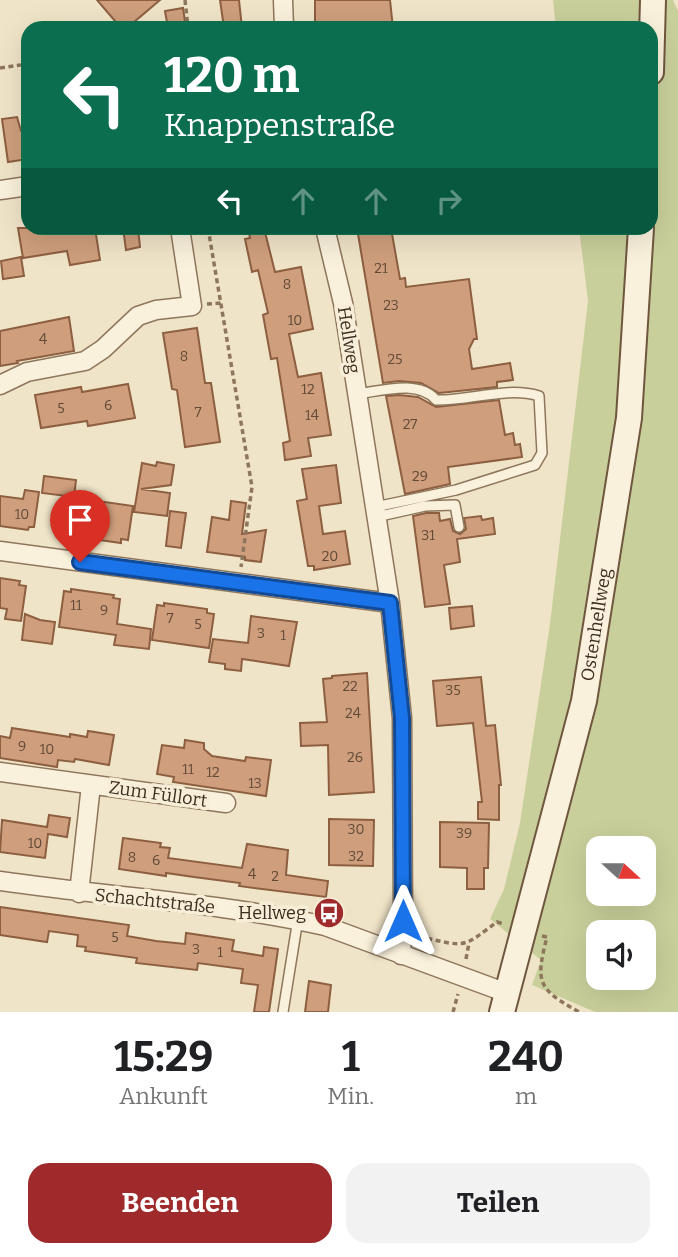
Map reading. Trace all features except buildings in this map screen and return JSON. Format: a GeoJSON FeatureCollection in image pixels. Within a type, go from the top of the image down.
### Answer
{"type":"FeatureCollection","features":[{"type":"Feature","properties":{"kind":"main road"},"geometry":{"type":"LineString","coordinates":[[652,21],[653,2]]}},
{"type":"Feature","properties":{"kind":"main road","name":"Ostenhellweg"},"geometry":{"type":"LineString","coordinates":[[505,1002],[584,701],[629,418],[641,235]]}},
{"type":"Feature","properties":{"kind":"street"},"geometry":{"type":"LineString","coordinates":[[283,0],[284,21]]}},
{"type":"Feature","properties":{"kind":"street"},"geometry":{"type":"LineString","coordinates":[[0,190],[21,187]]}},
{"type":"Feature","properties":{"kind":"street"},"geometry":{"type":"LineString","coordinates":[[0,385],[27,372],[85,362],[138,316],[156,310],[192,306],[181,235]]}},
{"type":"Feature","properties":{"kind":"street","name":"Hellweg"},"geometry":{"type":"LineString","coordinates":[[327,235],[343,303],[358,394],[390,603],[402,718],[401,955]]}},
{"type":"Feature","properties":{"kind":"street"},"geometry":{"type":"LineString","coordinates":[[0,551],[390,603]]}},
{"type":"Feature","properties":{"kind":"street","name":"Zum Füllort"},"geometry":{"type":"LineString","coordinates":[[0,772],[226,803]]}},
{"type":"Feature","properties":{"kind":"street","name":"Zum Füllort"},"geometry":{"type":"LineString","coordinates":[[79,893],[91,785]]}},
{"type":"Feature","properties":{"kind":"street","name":"Schachtstraße"},"geometry":{"type":"LineString","coordinates":[[0,881],[79,893],[188,902],[298,919],[325,926],[401,955],[505,1002]]}},
{"type":"Feature","properties":{"kind":"lane"},"geometry":{"type":"LineString","coordinates":[[358,394],[418,388],[430,393],[436,400],[525,392],[539,396],[542,453],[535,465],[376,512]]}},
{"type":"Feature","properties":{"kind":"lane"},"geometry":{"type":"LineString","coordinates":[[376,512],[455,505],[459,527]]}},
{"type":"Feature","properties":{"kind":"lane"},"geometry":{"type":"LineString","coordinates":[[283,1012],[298,919]]}},
{"type":"Feature","properties":{"kind":"path"},"geometry":{"type":"LineString","coordinates":[[185,0],[187,21]]}},
{"type":"Feature","properties":{"kind":"path"},"geometry":{"type":"LineString","coordinates":[[0,68],[21,65]]}},
{"type":"Feature","properties":{"kind":"path"},"geometry":{"type":"LineString","coordinates":[[209,235],[252,487],[240,584]]}},
{"type":"Feature","properties":{"kind":"green space"},"geometry":{"type":"Polygon","coordinates":[[[553,0],[673,0],[678,11],[678,1012],[595,1012],[532,985],[541,960],[490,919],[504,889],[520,823],[550,624],[588,301],[580,235],[658,235],[658,21],[555,21],[553,0]]]}},
{"type":"Feature","properties":{"kind":"place","name":"Hellweg"},"geometry":{"type":"Point","coordinates":[329,913]}},
{"type":"Feature","properties":{"kind":"route"},"geometry":{"type":"LineString","coordinates":[[80,562],[390,603],[402,718],[403,921]]}}]}
